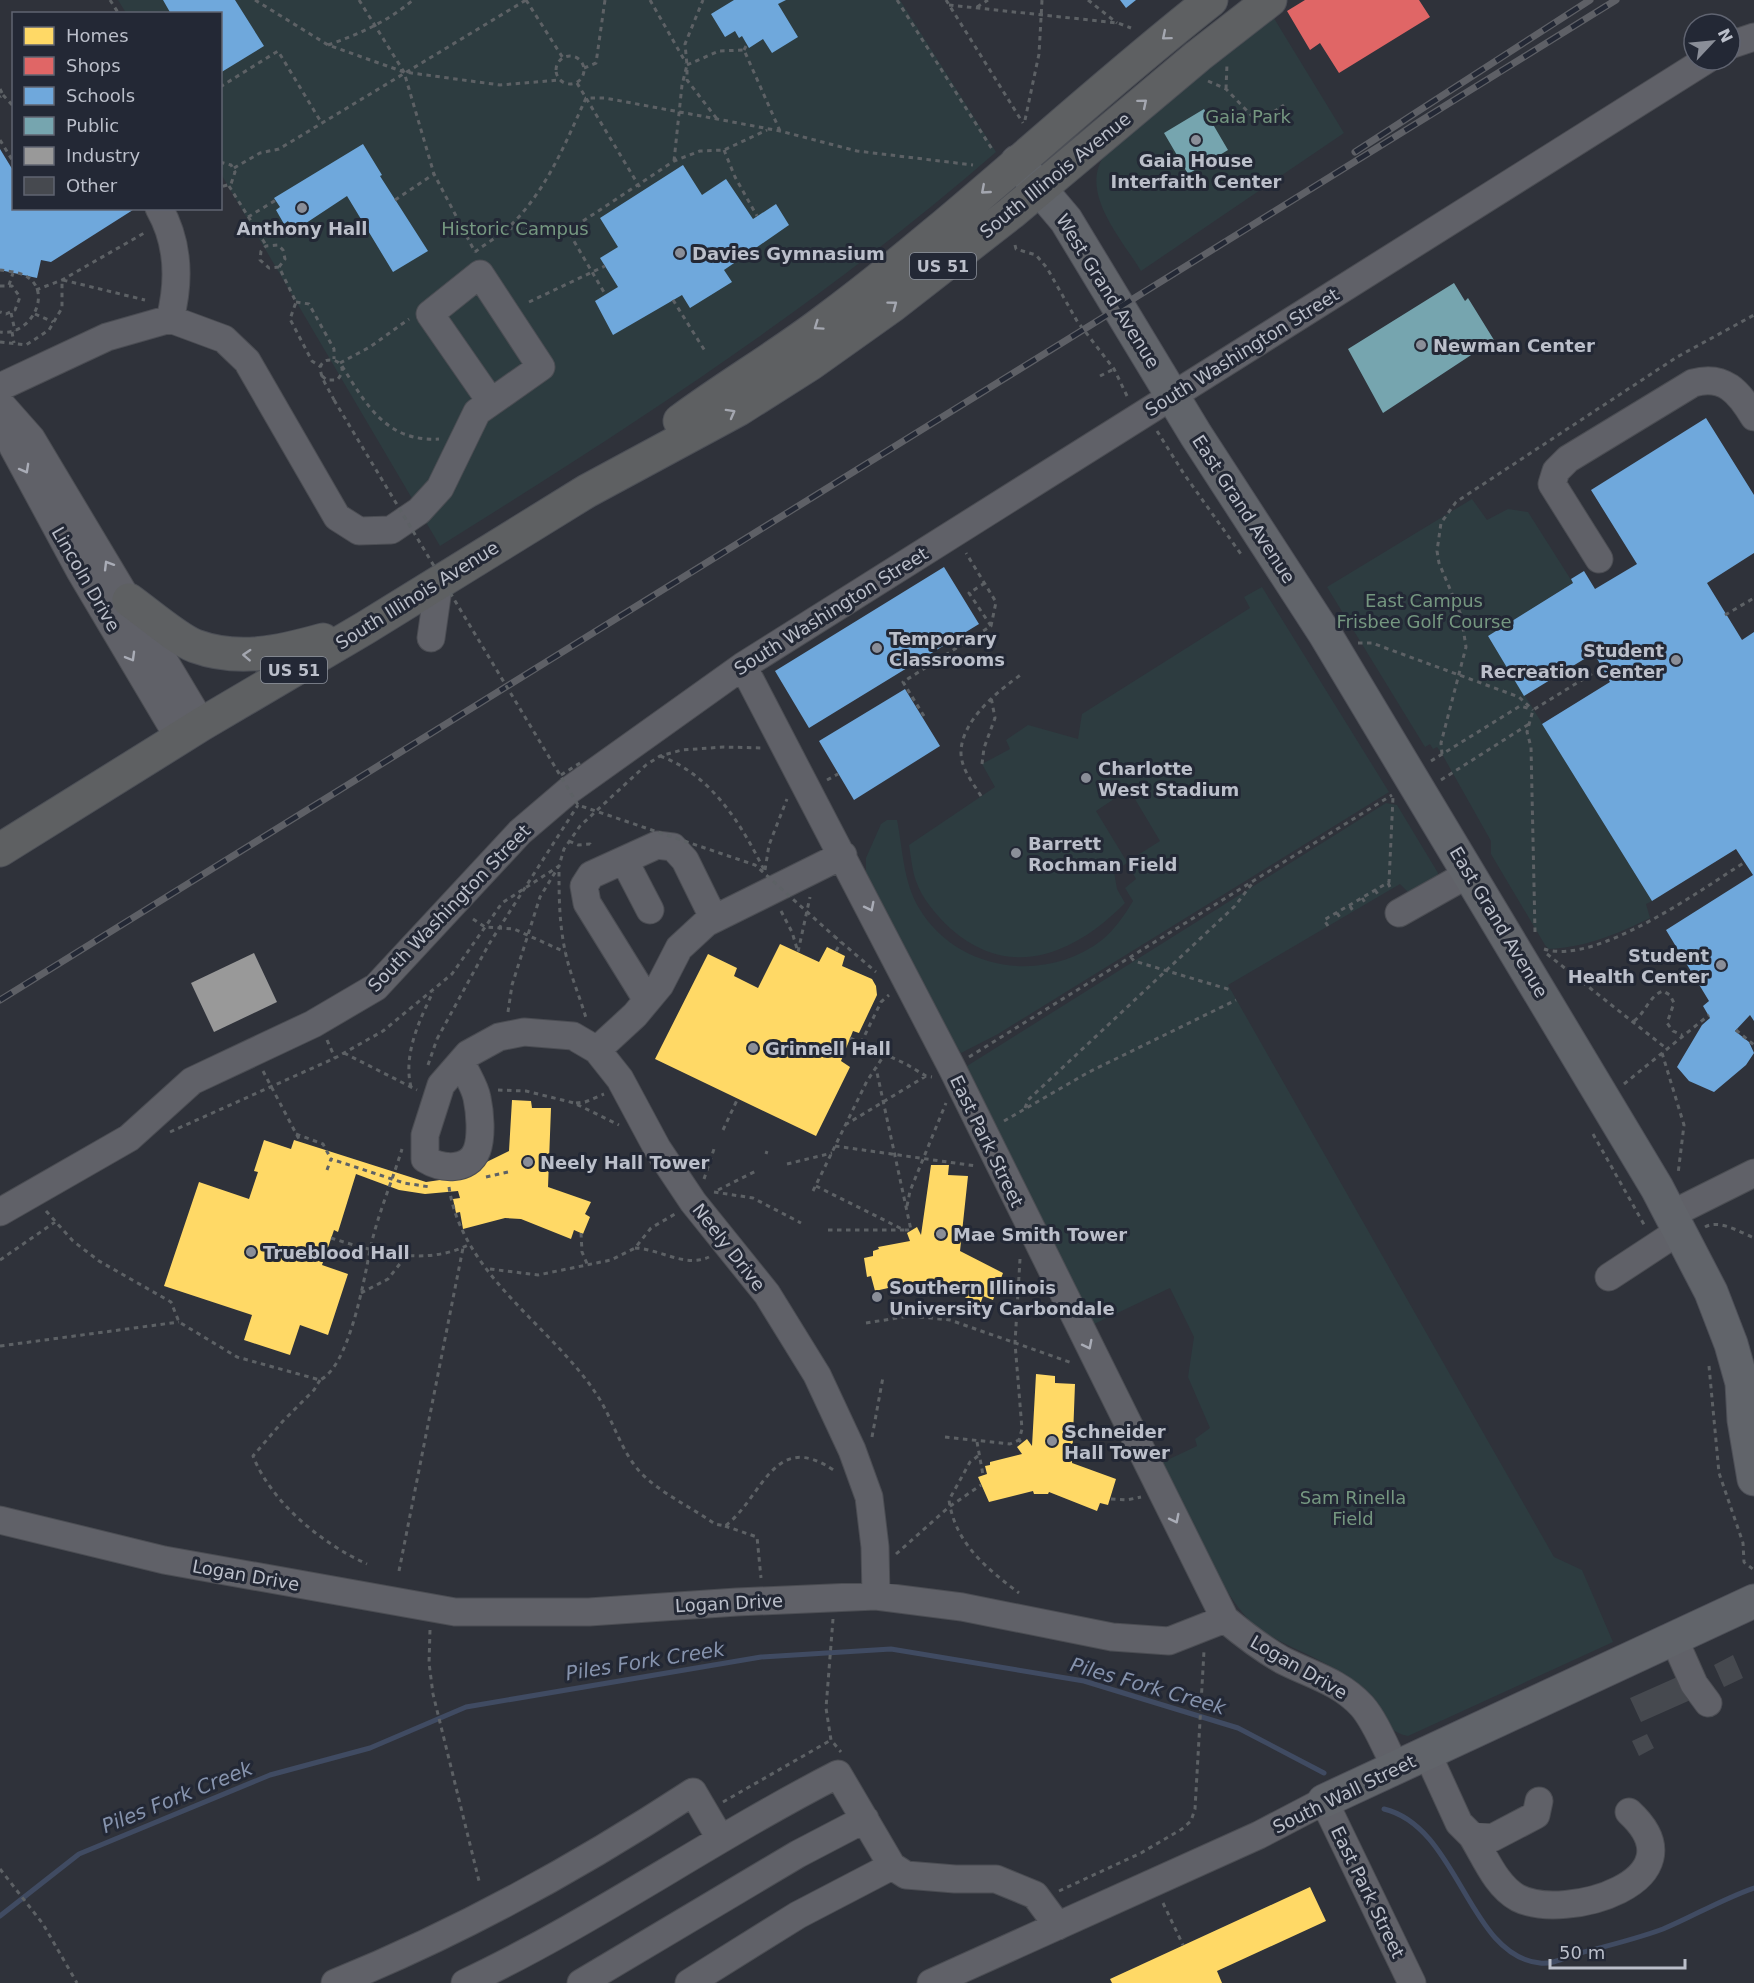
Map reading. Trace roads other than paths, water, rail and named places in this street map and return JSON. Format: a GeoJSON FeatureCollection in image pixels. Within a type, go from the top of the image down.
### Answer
{"type":"FeatureCollection","features":[{"type":"Feature","properties":{"kind":"highway","name":"South Illinois Avenue"},"geometry":{"type":"LineString","coordinates":[[587,491],[711,398],[826,320],[933,234],[1004,155],[1211,0]]}},
{"type":"Feature","properties":{"kind":"highway","name":"South Illinois Avenue"},"geometry":{"type":"LineString","coordinates":[[0,849],[190,731],[365,628],[587,491],[739,409],[810,364],[893,305],[1040,189],[1198,56],[1270,0]]}},
{"type":"Feature","properties":{"kind":"highway"},"geometry":{"type":"LineString","coordinates":[[129,600],[193,646],[253,656],[365,628]]}},
{"type":"Feature","properties":{"kind":"main road","name":"West Grand Avenue"},"geometry":{"type":"LineString","coordinates":[[1004,155],[1040,189],[1066,220],[1172,396]]}},
{"type":"Feature","properties":{"kind":"main road","name":"East Grand Avenue"},"geometry":{"type":"LineString","coordinates":[[1172,396],[1325,634],[1685,1225],[1731,1344],[1742,1383],[1744,1420],[1754,1479]]}},
{"type":"Feature","properties":{"kind":"main road","name":"South Wall Street"},"geometry":{"type":"LineString","coordinates":[[1324,1801],[1754,1601]]}},
{"type":"Feature","properties":{"kind":"street","name":"South Washington Street"},"geometry":{"type":"LineString","coordinates":[[0,1212],[129,1138],[192,1081],[313,1024],[376,987],[520,832],[568,791],[743,666],[1687,72]]}},
{"type":"Feature","properties":{"kind":"street"},"geometry":{"type":"LineString","coordinates":[[156,218],[176,250],[176,290],[170,319]]}},
{"type":"Feature","properties":{"kind":"street"},"geometry":{"type":"LineString","coordinates":[[0,387],[107,337],[170,319],[224,339],[239,352],[337,517],[359,531],[391,530],[419,511],[440,488],[477,412],[541,367],[480,274],[430,314],[491,402]]}},
{"type":"Feature","properties":{"kind":"street"},"geometry":{"type":"LineString","coordinates":[[1599,559],[1552,484],[1556,471],[1568,459],[1693,383],[1705,380],[1724,384],[1740,394],[1754,417]]}},
{"type":"Feature","properties":{"kind":"street","name":"Lincoln Drive"},"geometry":{"type":"LineString","coordinates":[[0,403],[31,438],[129,600],[190,731]]}},
{"type":"Feature","properties":{"kind":"street","name":"Lincoln Drive"},"geometry":{"type":"LineString","coordinates":[[0,416],[13,447],[80,571],[190,731]]}},
{"type":"Feature","properties":{"kind":"street"},"geometry":{"type":"LineString","coordinates":[[431,638],[439,582]]}},
{"type":"Feature","properties":{"kind":"street","name":"East Park Street"},"geometry":{"type":"LineString","coordinates":[[743,666],[790,751],[833,860],[1130,1405],[1225,1619]]}},
{"type":"Feature","properties":{"kind":"street"},"geometry":{"type":"LineString","coordinates":[[647,1000],[587,903],[584,886],[591,875],[657,845],[673,847],[685,860],[714,919]]}},
{"type":"Feature","properties":{"kind":"street"},"geometry":{"type":"LineString","coordinates":[[624,860],[650,910]]}},
{"type":"Feature","properties":{"kind":"street"},"geometry":{"type":"LineString","coordinates":[[593,1038],[629,1022],[660,985],[679,948],[714,919],[833,860]]}},
{"type":"Feature","properties":{"kind":"street"},"geometry":{"type":"LineString","coordinates":[[1390,899],[1470,873]]}},
{"type":"Feature","properties":{"kind":"street","name":"Neely Drive"},"geometry":{"type":"LineString","coordinates":[[462,1064],[468,1053],[499,1037],[524,1032],[593,1038],[620,1079],[657,1148],[693,1202],[767,1294],[817,1375],[852,1450],[869,1497],[875,1547],[876,1596]]}},
{"type":"Feature","properties":{"kind":"street"},"geometry":{"type":"LineString","coordinates":[[1609,1277],[1685,1225],[1754,1173]]}},
{"type":"Feature","properties":{"kind":"street","name":"Logan Drive"},"geometry":{"type":"LineString","coordinates":[[0,1520],[164,1560],[455,1612],[589,1612],[876,1596],[962,1606],[1112,1637],[1169,1641],[1225,1619],[1251,1641],[1284,1661],[1337,1685],[1354,1699],[1364,1708],[1396,1768]]}},
{"type":"Feature","properties":{"kind":"street"},"geometry":{"type":"LineString","coordinates":[[1674,1639],[1694,1684],[1708,1703]]}},
{"type":"Feature","properties":{"kind":"street"},"geometry":{"type":"LineString","coordinates":[[1427,1753],[1459,1823],[1473,1836],[1502,1886],[1509,1892],[1537,1905],[1563,1905],[1594,1898],[1636,1880],[1647,1871],[1652,1845],[1646,1831],[1629,1812]]}},
{"type":"Feature","properties":{"kind":"street"},"geometry":{"type":"LineString","coordinates":[[465,1983],[556,1937],[720,1838],[838,1774],[892,1866],[906,1875],[955,1879],[996,1879],[1035,1894],[1058,1926]]}},
{"type":"Feature","properties":{"kind":"street"},"geometry":{"type":"LineString","coordinates":[[335,1983],[401,1955],[506,1904],[581,1863],[693,1792],[720,1838]]}},
{"type":"Feature","properties":{"kind":"street","name":"East Park Street"},"geometry":{"type":"LineString","coordinates":[[1324,1801],[1412,1983]]}},
{"type":"Feature","properties":{"kind":"street","name":"South Wall Street"},"geometry":{"type":"LineString","coordinates":[[938,1982],[1259,1835],[1324,1801]]}},
{"type":"Feature","properties":{"kind":"street"},"geometry":{"type":"LineString","coordinates":[[1473,1836],[1492,1838],[1515,1827],[1536,1815],[1539,1801]]}},
{"type":"Feature","properties":{"kind":"street"},"geometry":{"type":"LineString","coordinates":[[581,1983],[798,1854],[865,1819]]}},
{"type":"Feature","properties":{"kind":"street"},"geometry":{"type":"LineString","coordinates":[[689,1983],[798,1915],[892,1866]]}},
{"type":"Feature","properties":{"kind":"waterway","name":"Piles Fork Creek"},"geometry":{"type":"LineString","coordinates":[[0,1916],[79,1854],[270,1775],[370,1748],[466,1707],[761,1657],[891,1649],[1084,1681],[1238,1728],[1324,1773]]}},
{"type":"Feature","properties":{"kind":"waterway","name":"Piles Fork Creek"},"geometry":{"type":"LineString","coordinates":[[1384,1809],[1409,1820],[1430,1840],[1496,1939],[1516,1955],[1540,1963],[1555,1962],[1653,1933],[1754,1888]]}},
{"type":"Feature","properties":{"kind":"railway"},"geometry":{"type":"LineString","coordinates":[[1355,152],[1590,0]]}},
{"type":"Feature","properties":{"kind":"railway"},"geometry":{"type":"LineString","coordinates":[[0,1000],[1616,0]]}},
{"type":"Feature","properties":{"kind":"place","name":"Gaia House Interfaith Center"},"geometry":{"type":"Point","coordinates":[1196,140]}},
{"type":"Feature","properties":{"kind":"place","name":"Anthony Hall"},"geometry":{"type":"Point","coordinates":[302,208]}},
{"type":"Feature","properties":{"kind":"place","name":"Davies Gymnasium"},"geometry":{"type":"Point","coordinates":[680,253]}},
{"type":"Feature","properties":{"kind":"place","name":"Newman Center"},"geometry":{"type":"Point","coordinates":[1421,345]}},
{"type":"Feature","properties":{"kind":"place","name":"Temporary Classrooms"},"geometry":{"type":"Point","coordinates":[877,648]}},
{"type":"Feature","properties":{"kind":"place","name":"Student Recreation Center"},"geometry":{"type":"Point","coordinates":[1676,660]}},
{"type":"Feature","properties":{"kind":"place","name":"Charlotte West Stadium"},"geometry":{"type":"Point","coordinates":[1086,778]}},
{"type":"Feature","properties":{"kind":"place","name":"Barrett Rochman Field"},"geometry":{"type":"Point","coordinates":[1016,853]}},
{"type":"Feature","properties":{"kind":"place","name":"Student Health Center"},"geometry":{"type":"Point","coordinates":[1721,965]}},
{"type":"Feature","properties":{"kind":"place","name":"Grinnell Hall"},"geometry":{"type":"Point","coordinates":[753,1048]}},
{"type":"Feature","properties":{"kind":"place","name":"Neely Hall Tower"},"geometry":{"type":"Point","coordinates":[528,1162]}},
{"type":"Feature","properties":{"kind":"place","name":"Mae Smith Tower"},"geometry":{"type":"Point","coordinates":[941,1234]}},
{"type":"Feature","properties":{"kind":"place","name":"Trueblood Hall"},"geometry":{"type":"Point","coordinates":[251,1252]}},
{"type":"Feature","properties":{"kind":"place","name":"Southern Illinois University Carbondale"},"geometry":{"type":"Point","coordinates":[877,1297]}},
{"type":"Feature","properties":{"kind":"place","name":"Schneider Hall Tower"},"geometry":{"type":"Point","coordinates":[1052,1441]}},
{"type":"Feature","properties":{"kind":"park label","name":"Gaia Park"},"geometry":{"type":"Point","coordinates":[1248,116]}},
{"type":"Feature","properties":{"kind":"park label","name":"Historic Campus"},"geometry":{"type":"Point","coordinates":[515,228]}},
{"type":"Feature","properties":{"kind":"park label","name":"East Campus Frisbee Golf Course"},"geometry":{"type":"Point","coordinates":[1424,610]}},
{"type":"Feature","properties":{"kind":"park label","name":"Sam Rinella Field"},"geometry":{"type":"Point","coordinates":[1353,1507]}}]}
